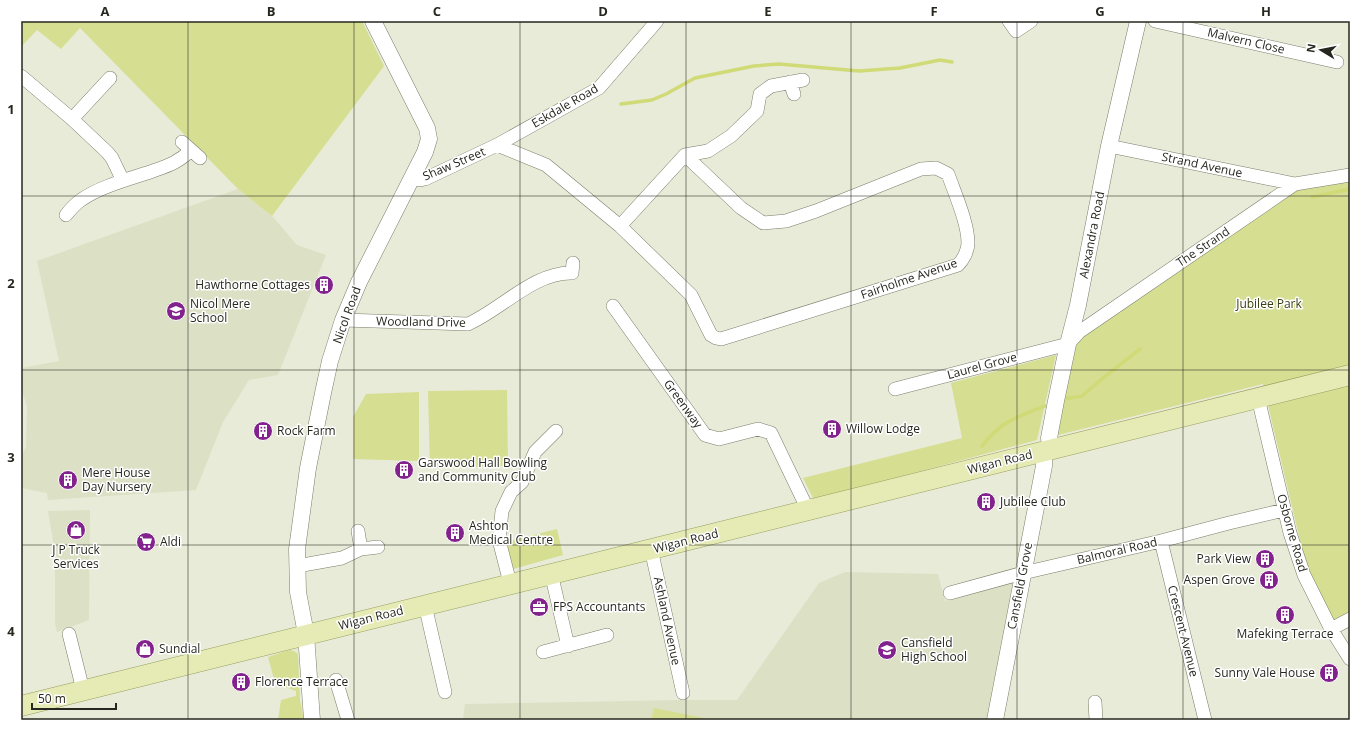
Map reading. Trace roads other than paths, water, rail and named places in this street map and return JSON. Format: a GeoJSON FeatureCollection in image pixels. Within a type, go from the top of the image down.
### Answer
{"type":"FeatureCollection","features":[{"type":"Feature","properties":{"kind":"main road","name":"Wigan Road"},"geometry":{"type":"LineString","coordinates":[[21,706],[1350,375]]}},
{"type":"Feature","properties":{"kind":"street","name":"Nicol Road"},"geometry":{"type":"LineString","coordinates":[[312,720],[306,634],[298,592],[297,566],[308,468],[324,386],[343,320],[359,282],[425,152],[429,139],[427,128],[373,21]]}},
{"type":"Feature","properties":{"kind":"street"},"geometry":{"type":"LineString","coordinates":[[1009,21],[1016,31],[1031,21]]}},
{"type":"Feature","properties":{"kind":"street","name":"Alexandra Road"},"geometry":{"type":"LineString","coordinates":[[1046,451],[1068,344],[1078,305],[1109,146],[1138,21]]}},
{"type":"Feature","properties":{"kind":"street","name":"Malvern Close"},"geometry":{"type":"LineString","coordinates":[[1155,21],[1337,63]]}},
{"type":"Feature","properties":{"kind":"street","name":"Eskdale Road"},"geometry":{"type":"LineString","coordinates":[[497,145],[599,88],[655,22]]}},
{"type":"Feature","properties":{"kind":"street"},"geometry":{"type":"LineString","coordinates":[[21,76],[72,119],[110,155],[123,181]]}},
{"type":"Feature","properties":{"kind":"street"},"geometry":{"type":"LineString","coordinates":[[72,119],[111,79]]}},
{"type":"Feature","properties":{"kind":"street"},"geometry":{"type":"LineString","coordinates":[[620,226],[686,155],[708,151],[731,136],[757,111],[760,94],[771,86],[796,85]]}},
{"type":"Feature","properties":{"kind":"street","name":"Shaw Street"},"geometry":{"type":"LineString","coordinates":[[411,178],[420,180],[497,145]]}},
{"type":"Feature","properties":{"kind":"street","name":"Fairholme Avenue"},"geometry":{"type":"LineString","coordinates":[[497,145],[546,165],[620,226],[692,295],[711,335],[716,338],[721,339],[958,266],[963,261],[968,244],[966,226],[948,174],[936,168],[921,169],[816,211],[786,221],[763,223],[742,208],[686,155]]}},
{"type":"Feature","properties":{"kind":"street","name":"Strand Avenue"},"geometry":{"type":"LineString","coordinates":[[1109,146],[1295,184]]}},
{"type":"Feature","properties":{"kind":"street"},"geometry":{"type":"LineString","coordinates":[[66,216],[74,205],[90,194],[172,164],[183,158],[191,150]]}},
{"type":"Feature","properties":{"kind":"street","name":"The Strand"},"geometry":{"type":"LineString","coordinates":[[1068,344],[1086,328],[1295,184],[1350,175]]}},
{"type":"Feature","properties":{"kind":"street","name":"Woodland Drive"},"geometry":{"type":"LineString","coordinates":[[343,320],[468,324],[481,318],[539,280],[560,273],[572,273],[573,263]]}},
{"type":"Feature","properties":{"kind":"street","name":"Greenway"},"geometry":{"type":"LineString","coordinates":[[613,306],[705,435],[719,439],[758,429],[771,433],[808,510]]}},
{"type":"Feature","properties":{"kind":"street","name":"Laurel Grove"},"geometry":{"type":"LineString","coordinates":[[895,389],[1068,344]]}},
{"type":"Feature","properties":{"kind":"street","name":"Osborne Road"},"geometry":{"type":"LineString","coordinates":[[1258,398],[1284,510],[1304,575],[1331,629],[1350,658]]}},
{"type":"Feature","properties":{"kind":"street"},"geometry":{"type":"LineString","coordinates":[[510,583],[499,540],[502,511],[511,492],[522,482],[535,452],[556,431]]}},
{"type":"Feature","properties":{"kind":"street","name":"Cansfield Grove"},"geometry":{"type":"LineString","coordinates":[[995,720],[1046,451]]}},
{"type":"Feature","properties":{"kind":"street","name":"Balmoral Road"},"geometry":{"type":"LineString","coordinates":[[950,593],[1023,573],[1161,541],[1229,522],[1284,510]]}},
{"type":"Feature","properties":{"kind":"street"},"geometry":{"type":"LineString","coordinates":[[358,531],[361,549]]}},
{"type":"Feature","properties":{"kind":"street","name":"Crescent Avenue"},"geometry":{"type":"LineString","coordinates":[[1161,541],[1205,720]]}},
{"type":"Feature","properties":{"kind":"street"},"geometry":{"type":"LineString","coordinates":[[297,566],[342,558],[361,549],[378,547]]}},
{"type":"Feature","properties":{"kind":"street","name":"Ashland Avenue"},"geometry":{"type":"LineString","coordinates":[[651,549],[683,693]]}},
{"type":"Feature","properties":{"kind":"street"},"geometry":{"type":"LineString","coordinates":[[551,574],[568,646]]}},
{"type":"Feature","properties":{"kind":"street"},"geometry":{"type":"LineString","coordinates":[[425,605],[445,692]]}},
{"type":"Feature","properties":{"kind":"street"},"geometry":{"type":"LineString","coordinates":[[1331,629],[1350,619]]}},
{"type":"Feature","properties":{"kind":"street"},"geometry":{"type":"LineString","coordinates":[[69,634],[83,690]]}},
{"type":"Feature","properties":{"kind":"street"},"geometry":{"type":"LineString","coordinates":[[544,652],[607,635]]}},
{"type":"Feature","properties":{"kind":"street"},"geometry":{"type":"LineString","coordinates":[[336,680],[348,720]]}},
{"type":"Feature","properties":{"kind":"street"},"geometry":{"type":"LineString","coordinates":[[1095,702],[1096,720]]}},
{"type":"Feature","properties":{"kind":"waterway"},"geometry":{"type":"LineString","coordinates":[[621,104],[652,100],[695,78],[754,66],[779,64],[859,71],[900,68],[940,60],[952,62]]}},
{"type":"Feature","properties":{"kind":"waterway"},"geometry":{"type":"LineString","coordinates":[[1312,197],[1350,189]]}},
{"type":"Feature","properties":{"kind":"waterway"},"geometry":{"type":"LineString","coordinates":[[1063,399],[1082,396],[1140,349]]}},
{"type":"Feature","properties":{"kind":"waterway"},"geometry":{"type":"LineString","coordinates":[[982,446],[1003,425],[1045,406]]}},
{"type":"Feature","properties":{"kind":"place","name":"Hawthorne Cottages"},"geometry":{"type":"Point","coordinates":[324,285]}},
{"type":"Feature","properties":{"kind":"place","name":"Nicol Mere School"},"geometry":{"type":"Point","coordinates":[176,311]}},
{"type":"Feature","properties":{"kind":"place","name":"Willow Lodge"},"geometry":{"type":"Point","coordinates":[832,429]}},
{"type":"Feature","properties":{"kind":"place","name":"Rock Farm"},"geometry":{"type":"Point","coordinates":[263,431]}},
{"type":"Feature","properties":{"kind":"place","name":"Garswood Hall Bowling and Community Club"},"geometry":{"type":"Point","coordinates":[404,470]}},
{"type":"Feature","properties":{"kind":"place","name":"Mere House Day Nursery"},"geometry":{"type":"Point","coordinates":[68,480]}},
{"type":"Feature","properties":{"kind":"place","name":"Jubilee Club"},"geometry":{"type":"Point","coordinates":[986,502]}},
{"type":"Feature","properties":{"kind":"place","name":"J P Truck Services"},"geometry":{"type":"Point","coordinates":[76,530]}},
{"type":"Feature","properties":{"kind":"place","name":"Ashton Medical Centre"},"geometry":{"type":"Point","coordinates":[455,533]}},
{"type":"Feature","properties":{"kind":"place","name":"Aldi"},"geometry":{"type":"Point","coordinates":[146,542]}},
{"type":"Feature","properties":{"kind":"place","name":"Park View"},"geometry":{"type":"Point","coordinates":[1265,559]}},
{"type":"Feature","properties":{"kind":"place","name":"Aspen Grove"},"geometry":{"type":"Point","coordinates":[1269,580]}},
{"type":"Feature","properties":{"kind":"place","name":"FPS Accountants"},"geometry":{"type":"Point","coordinates":[539,607]}},
{"type":"Feature","properties":{"kind":"place","name":"Mafeking Terrace"},"geometry":{"type":"Point","coordinates":[1285,615]}},
{"type":"Feature","properties":{"kind":"place","name":"Sundial"},"geometry":{"type":"Point","coordinates":[145,649]}},
{"type":"Feature","properties":{"kind":"place","name":"Cansfield High School"},"geometry":{"type":"Point","coordinates":[887,650]}},
{"type":"Feature","properties":{"kind":"place","name":"Sunny Vale House"},"geometry":{"type":"Point","coordinates":[1329,673]}},
{"type":"Feature","properties":{"kind":"place","name":"Florence Terrace"},"geometry":{"type":"Point","coordinates":[241,682]}},
{"type":"Feature","properties":{"kind":"park label","name":"Jubilee Park"},"geometry":{"type":"Point","coordinates":[1269,304]}}]}
